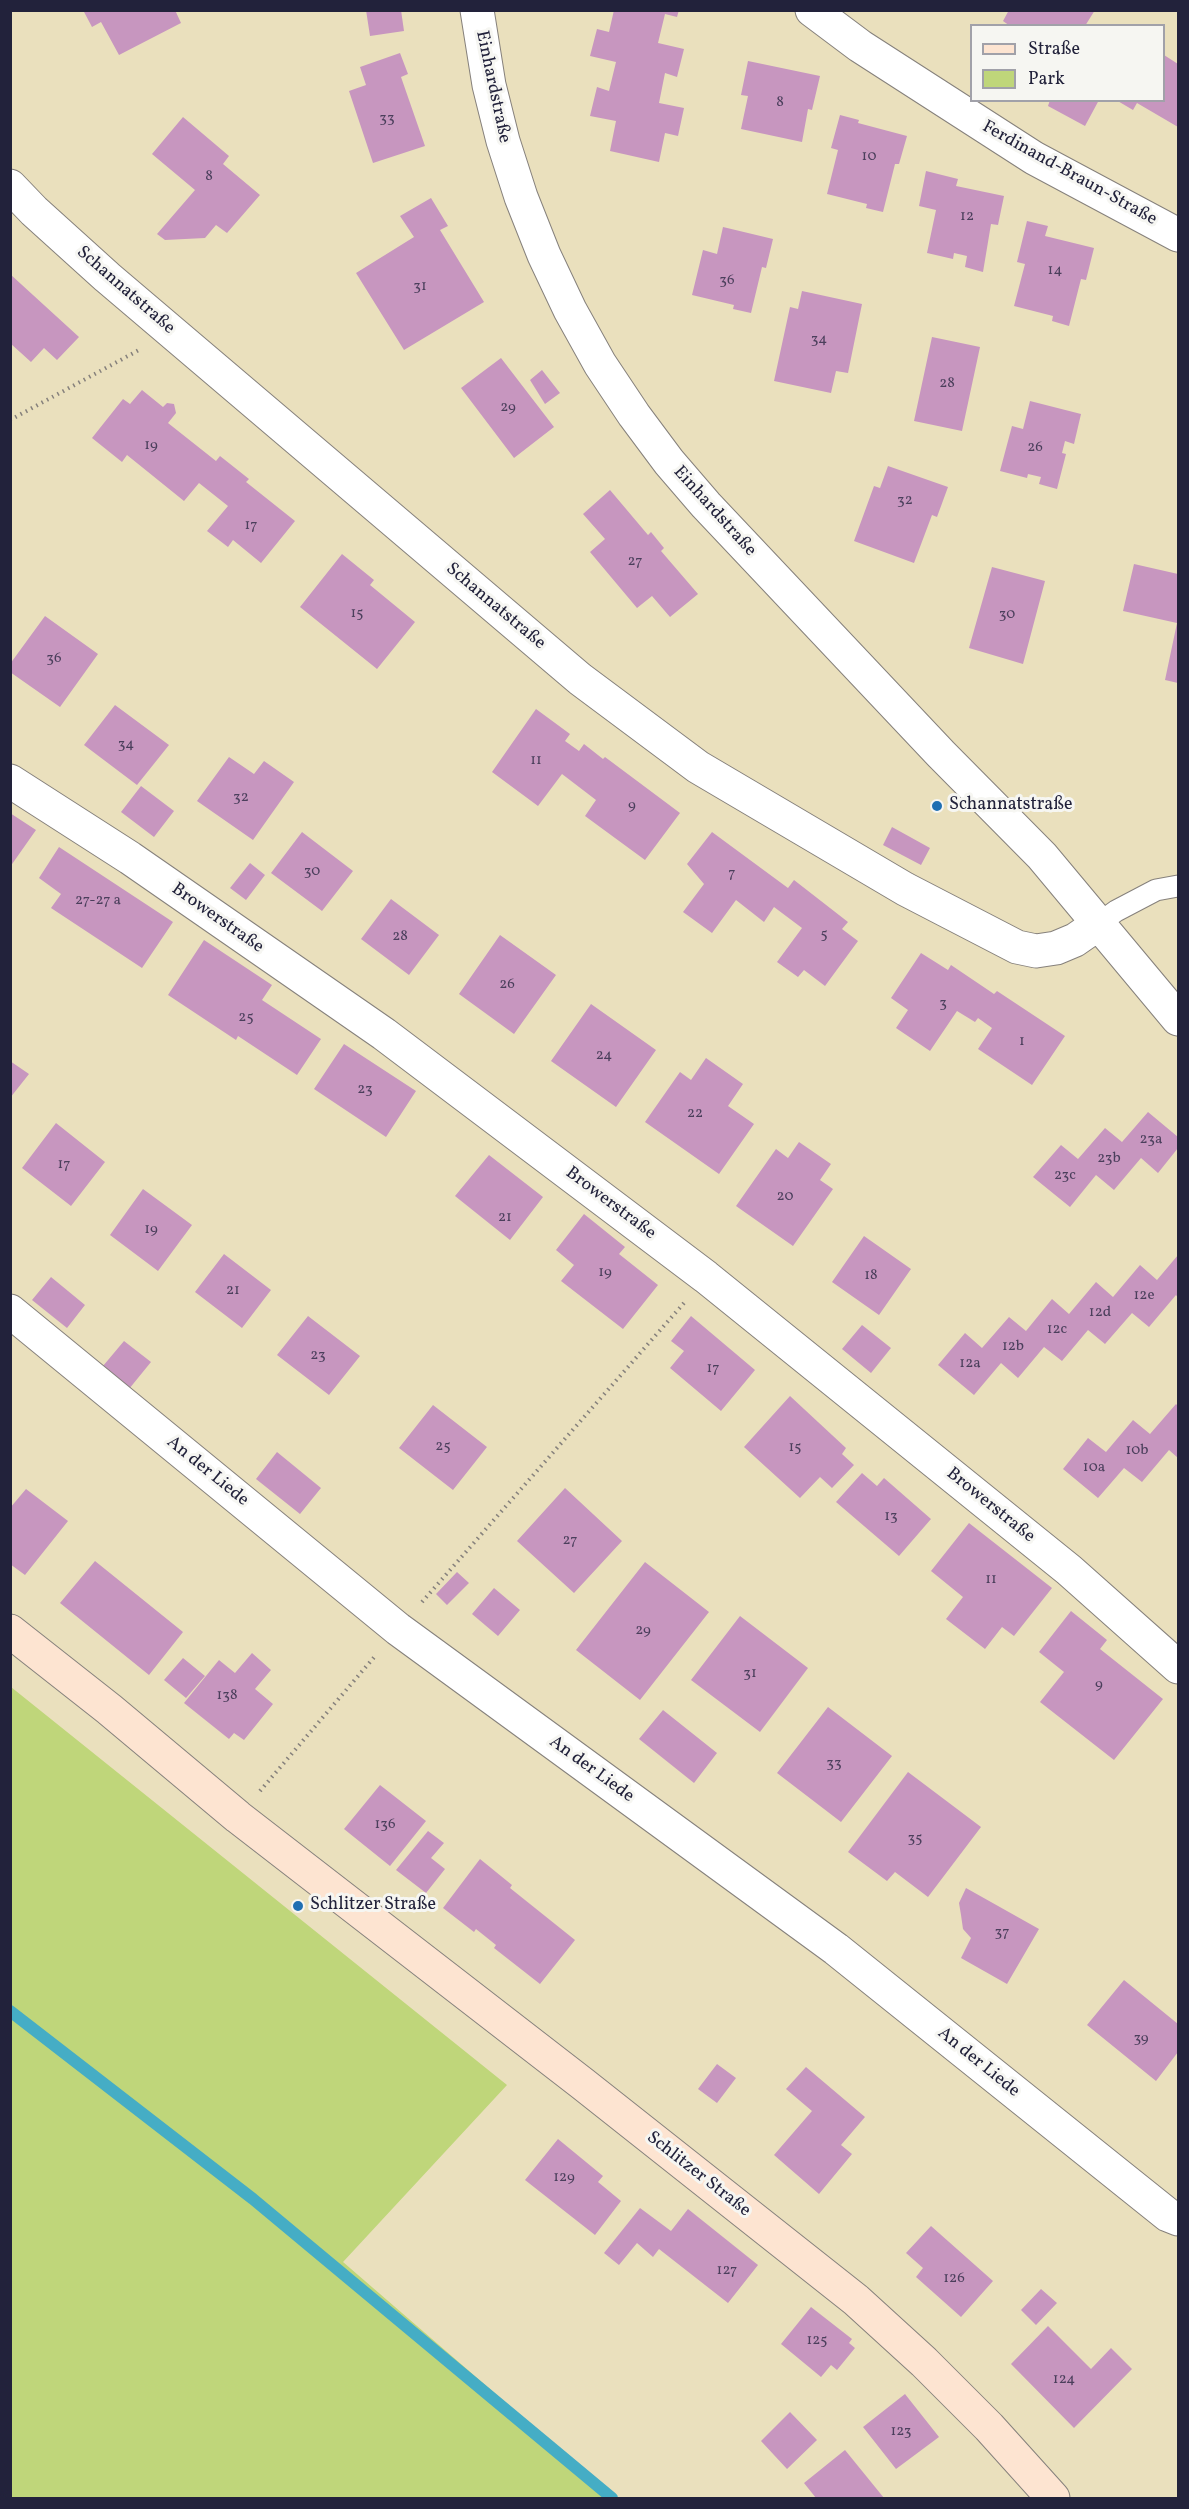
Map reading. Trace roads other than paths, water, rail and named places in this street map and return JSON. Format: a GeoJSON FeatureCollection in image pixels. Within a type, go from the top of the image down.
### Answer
{"type":"FeatureCollection","features":[{"type":"Feature","properties":{"kind":"main road","name":"Schlitzer Straße"},"geometry":{"type":"LineString","coordinates":[[10,1631],[109,1708],[238,1816],[856,2300],[924,2362],[989,2427],[1053,2499]]}},
{"type":"Feature","properties":{"kind":"street","name":"Einhardstraße"},"geometry":{"type":"LineString","coordinates":[[477,10],[489,85],[503,141],[521,197],[544,255],[570,310],[600,364],[634,415],[706,506],[941,754],[1042,856],[1179,1019]]}},
{"type":"Feature","properties":{"kind":"street","name":"Ferdinand-Braun-Straße"},"geometry":{"type":"LineString","coordinates":[[812,10],[860,46],[1034,158],[1179,235]]}},
{"type":"Feature","properties":{"kind":"street","name":"Schannatstraße"},"geometry":{"type":"LineString","coordinates":[[10,186],[34,211],[171,332],[580,679],[698,767],[905,889],[1017,947],[1036,951],[1056,948],[1075,940],[1098,924]]}},
{"type":"Feature","properties":{"kind":"street","name":"Browerstraße"},"geometry":{"type":"LineString","coordinates":[[10,782],[130,858],[384,1034],[706,1277],[1069,1570],[1179,1667]]}},
{"type":"Feature","properties":{"kind":"street","name":"An der Liede"},"geometry":{"type":"LineString","coordinates":[[10,1311],[398,1629],[836,1949],[1168,2215],[1179,2219]]}},
{"type":"Feature","properties":{"kind":"lane"},"geometry":{"type":"LineString","coordinates":[[1098,924],[1116,911],[1156,890],[1179,886]]}},
{"type":"Feature","properties":{"kind":"waterway"},"geometry":{"type":"LineString","coordinates":[[10,2011],[253,2199],[612,2498]]}},
{"type":"Feature","properties":{"kind":"place","name":"Schannatstraße"},"geometry":{"type":"Point","coordinates":[937,806]}},
{"type":"Feature","properties":{"kind":"place","name":"Schlitzer Straße"},"geometry":{"type":"Point","coordinates":[298,1906]}}]}
